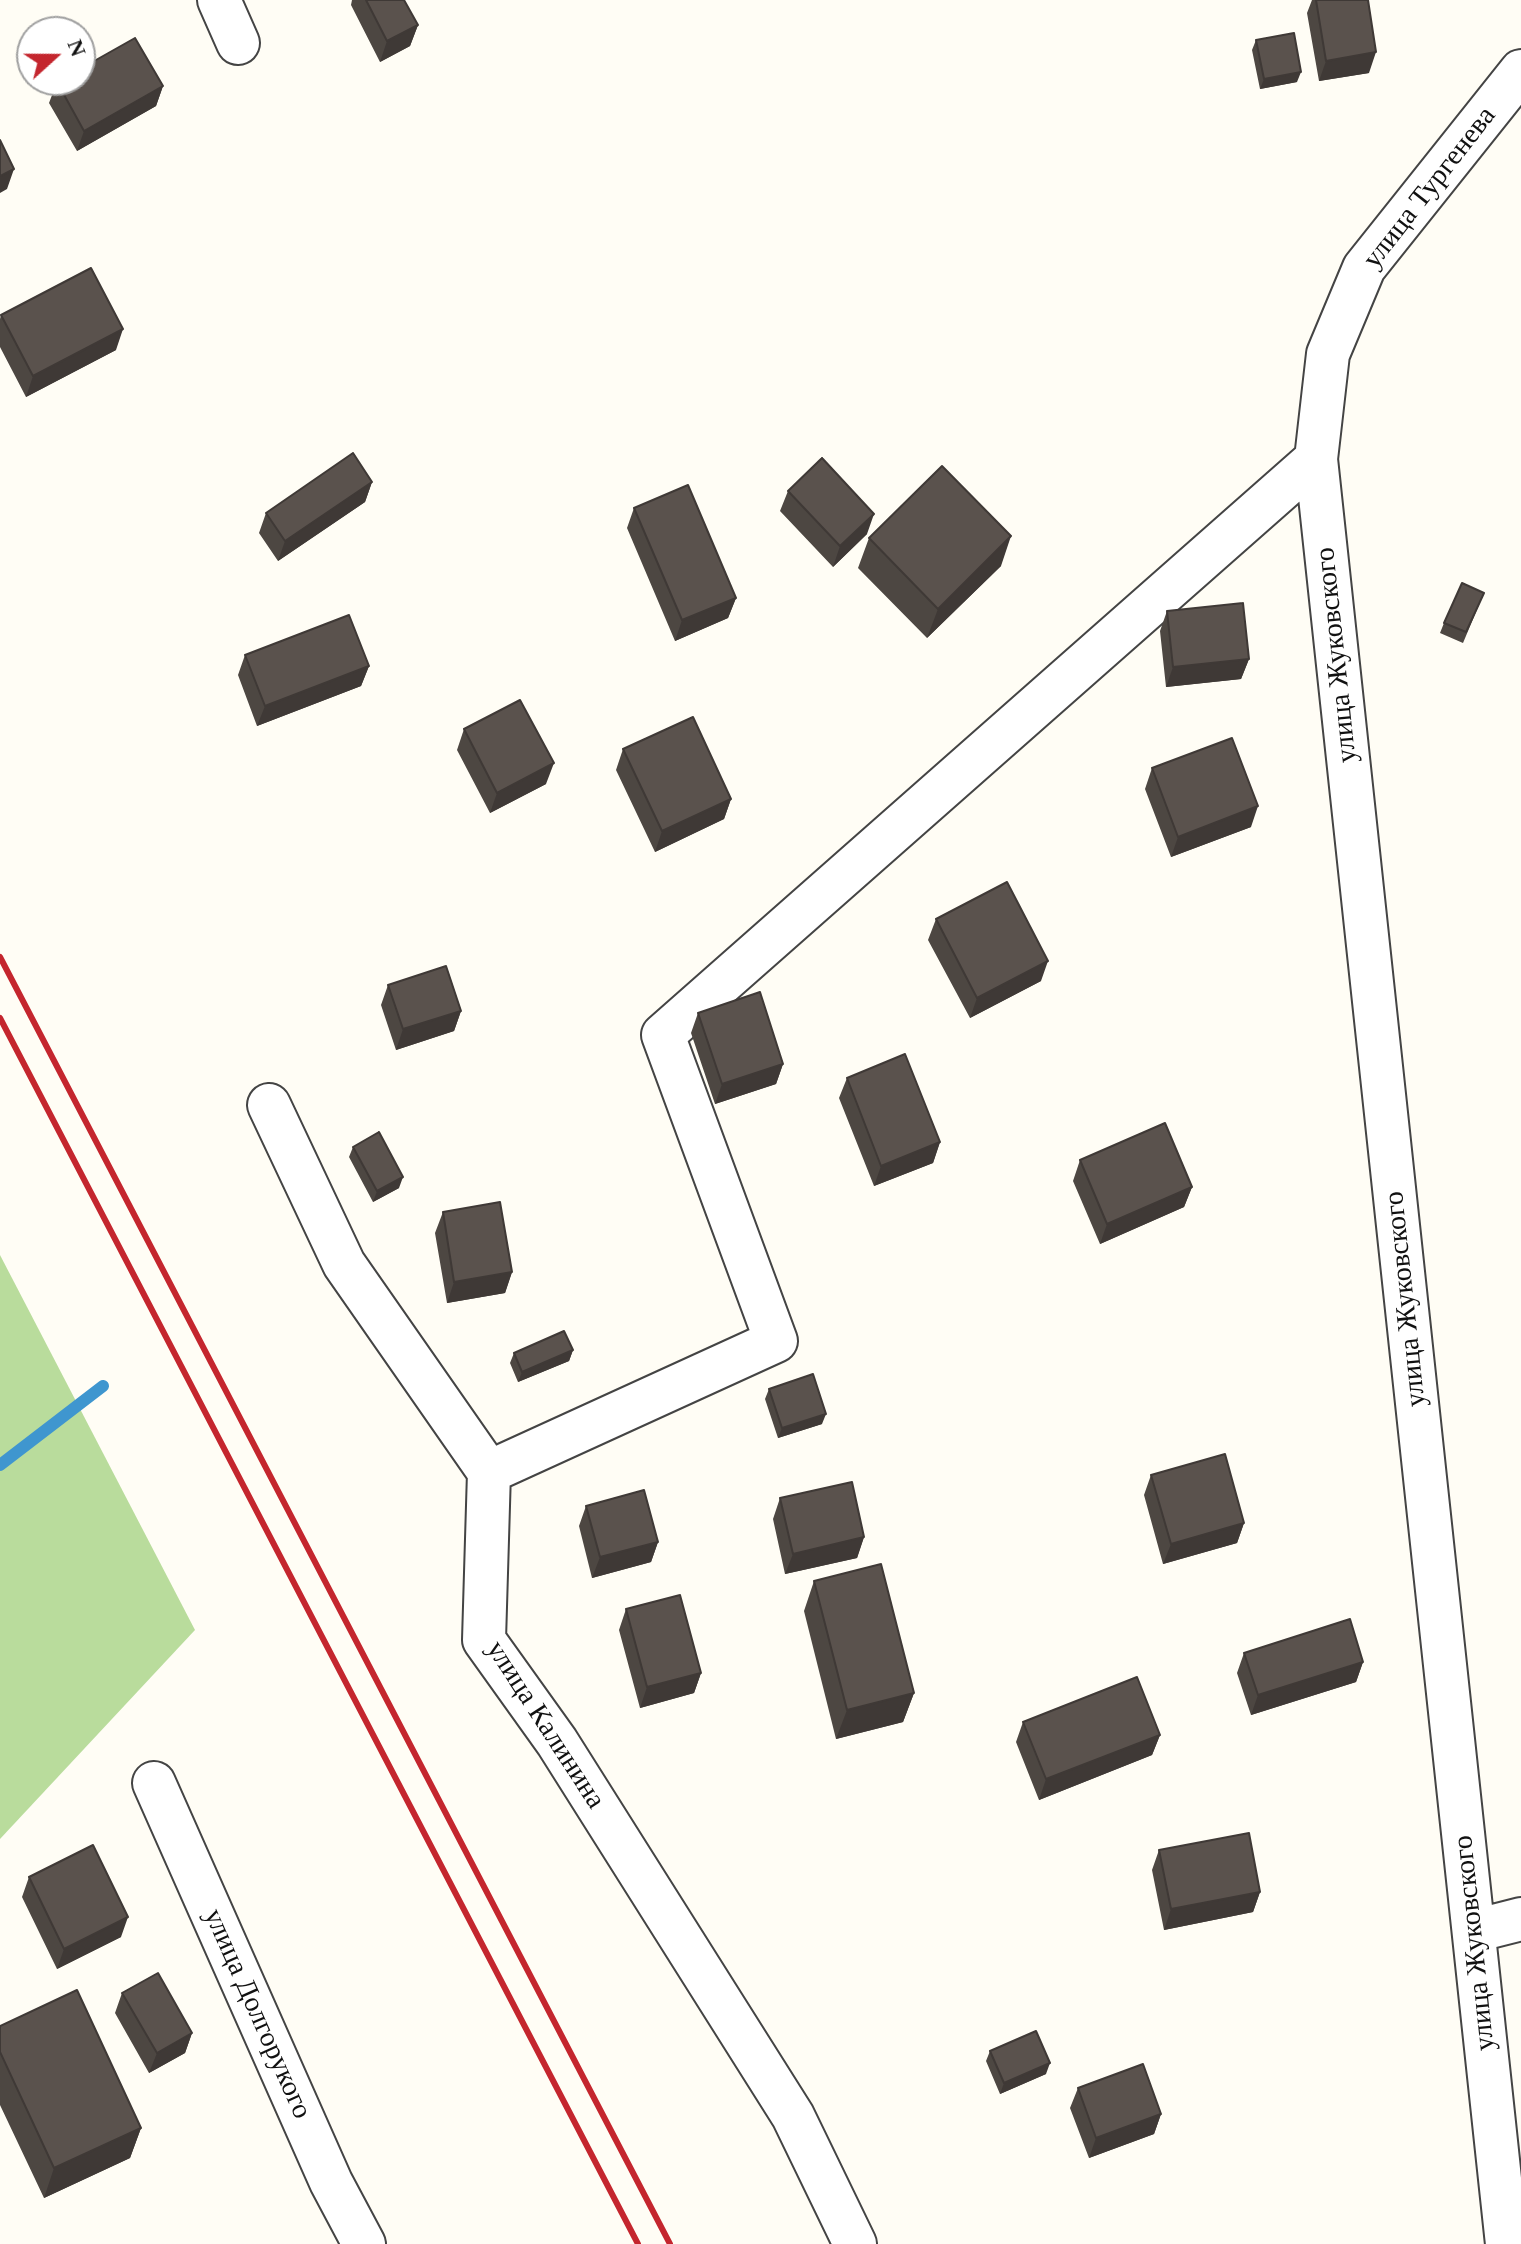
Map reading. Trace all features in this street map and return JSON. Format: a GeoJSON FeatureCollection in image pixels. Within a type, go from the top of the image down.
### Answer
{"type":"FeatureCollection","features":[{"type":"Feature","properties":{"kind":"street"},"geometry":{"type":"LineString","coordinates":[[219,0],[238,43]]}},
{"type":"Feature","properties":{"kind":"street","name":"улица Тургенева"},"geometry":{"type":"LineString","coordinates":[[1328,354],[1364,268],[1521,71]]}},
{"type":"Feature","properties":{"kind":"street","name":"улица Жуковского"},"geometry":{"type":"LineString","coordinates":[[1328,354],[1316,459],[1507,2244]]}},
{"type":"Feature","properties":{"kind":"street"},"geometry":{"type":"LineString","coordinates":[[269,1105],[344,1264],[489,1472],[776,1341],[663,1035],[1316,459]]}},
{"type":"Feature","properties":{"kind":"street","name":"улица Калинина"},"geometry":{"type":"LineString","coordinates":[[489,1472],[484,1640],[557,1742],[793,2116],[855,2244]]}},
{"type":"Feature","properties":{"kind":"street","name":"улица Долгорукого"},"geometry":{"type":"LineString","coordinates":[[154,1783],[331,2182],[364,2244]]}},
{"type":"Feature","properties":{"kind":"street"},"geometry":{"type":"LineString","coordinates":[[1474,1931],[1521,1919]]}},
{"type":"Feature","properties":{"kind":"green space"},"geometry":{"type":"Polygon","coordinates":[[[0,1255],[195,1630],[0,1839],[0,1255]]]}},
{"type":"Feature","properties":{"kind":"building"},"geometry":{"type":"Polygon","coordinates":[[[366,0],[404,0],[418,25],[387,41],[366,0]]]}},
{"type":"Feature","properties":{"kind":"building"},"geometry":{"type":"Polygon","coordinates":[[[1316,0],[1368,0],[1376,52],[1326,61],[1316,0]]]}},
{"type":"Feature","properties":{"kind":"building"},"geometry":{"type":"Polygon","coordinates":[[[1294,33],[1301,72],[1264,79],[1256,40],[1294,33]]]}},
{"type":"Feature","properties":{"kind":"building"},"geometry":{"type":"Polygon","coordinates":[[[135,38],[163,86],[84,131],[65,96],[96,96],[96,60],[135,38]]]}},
{"type":"Feature","properties":{"kind":"building"},"geometry":{"type":"Polygon","coordinates":[[[0,140],[14,169],[0,176],[0,140]]]}},
{"type":"Feature","properties":{"kind":"building"},"geometry":{"type":"Polygon","coordinates":[[[91,268],[123,329],[33,376],[1,315],[91,268]]]}},
{"type":"Feature","properties":{"kind":"building"},"geometry":{"type":"Polygon","coordinates":[[[353,453],[372,482],[285,541],[266,513],[353,453]]]}},
{"type":"Feature","properties":{"kind":"building"},"geometry":{"type":"Polygon","coordinates":[[[822,458],[874,514],[840,546],[788,491],[822,458]]]}},
{"type":"Feature","properties":{"kind":"building"},"geometry":{"type":"Polygon","coordinates":[[[942,466],[1011,536],[938,609],[869,538],[942,466]]]}},
{"type":"Feature","properties":{"kind":"building"},"geometry":{"type":"Polygon","coordinates":[[[688,485],[736,598],[682,620],[634,508],[688,485]]]}},
{"type":"Feature","properties":{"kind":"building"},"geometry":{"type":"Polygon","coordinates":[[[1462,583],[1484,593],[1466,632],[1444,623],[1462,583]]]}},
{"type":"Feature","properties":{"kind":"building"},"geometry":{"type":"Polygon","coordinates":[[[1243,603],[1249,659],[1173,667],[1167,611],[1243,603]]]}},
{"type":"Feature","properties":{"kind":"building"},"geometry":{"type":"Polygon","coordinates":[[[349,615],[369,666],[265,706],[245,655],[349,615]]]}},
{"type":"Feature","properties":{"kind":"building"},"geometry":{"type":"Polygon","coordinates":[[[520,700],[554,763],[497,793],[464,729],[520,700]]]}},
{"type":"Feature","properties":{"kind":"building"},"geometry":{"type":"Polygon","coordinates":[[[693,717],[731,799],[662,831],[623,749],[693,717]]]}},
{"type":"Feature","properties":{"kind":"building"},"geometry":{"type":"Polygon","coordinates":[[[1232,738],[1258,806],[1178,837],[1152,768],[1232,738]]]}},
{"type":"Feature","properties":{"kind":"building"},"geometry":{"type":"Polygon","coordinates":[[[1007,882],[1048,961],[977,998],[936,919],[1007,882]]]}},
{"type":"Feature","properties":{"kind":"building"},"geometry":{"type":"Polygon","coordinates":[[[446,966],[461,1011],[403,1029],[388,985],[446,966]]]}},
{"type":"Feature","properties":{"kind":"building"},"geometry":{"type":"Polygon","coordinates":[[[760,992],[783,1064],[722,1084],[698,1013],[760,992]]]}},
{"type":"Feature","properties":{"kind":"building"},"geometry":{"type":"Polygon","coordinates":[[[905,1054],[940,1142],[881,1166],[847,1078],[905,1054]]]}},
{"type":"Feature","properties":{"kind":"building"},"geometry":{"type":"Polygon","coordinates":[[[1165,1123],[1192,1187],[1107,1224],[1080,1160],[1165,1123]]]}},
{"type":"Feature","properties":{"kind":"building"},"geometry":{"type":"Polygon","coordinates":[[[379,1132],[403,1177],[377,1191],[353,1147],[379,1132]]]}},
{"type":"Feature","properties":{"kind":"building"},"geometry":{"type":"Polygon","coordinates":[[[500,1202],[512,1272],[454,1282],[443,1212],[500,1202]]]}},
{"type":"Feature","properties":{"kind":"building"},"geometry":{"type":"Polygon","coordinates":[[[564,1331],[573,1350],[522,1372],[514,1353],[564,1331]]]}},
{"type":"Feature","properties":{"kind":"building"},"geometry":{"type":"Polygon","coordinates":[[[813,1374],[826,1414],[782,1428],[769,1389],[813,1374]]]}},
{"type":"Feature","properties":{"kind":"building"},"geometry":{"type":"Polygon","coordinates":[[[1225,1454],[1244,1523],[1171,1544],[1151,1475],[1225,1454]]]}},
{"type":"Feature","properties":{"kind":"building"},"geometry":{"type":"Polygon","coordinates":[[[852,1482],[864,1537],[793,1554],[780,1498],[852,1482]]]}},
{"type":"Feature","properties":{"kind":"building"},"geometry":{"type":"Polygon","coordinates":[[[644,1490],[658,1542],[600,1557],[586,1506],[644,1490]]]}},
{"type":"Feature","properties":{"kind":"building"},"geometry":{"type":"Polygon","coordinates":[[[881,1564],[914,1693],[847,1710],[814,1581],[881,1564]]]}},
{"type":"Feature","properties":{"kind":"building"},"geometry":{"type":"Polygon","coordinates":[[[680,1595],[701,1673],[647,1687],[626,1609],[680,1595]]]}},
{"type":"Feature","properties":{"kind":"building"},"geometry":{"type":"Polygon","coordinates":[[[1350,1619],[1363,1662],[1258,1695],[1244,1653],[1350,1619]]]}},
{"type":"Feature","properties":{"kind":"building"},"geometry":{"type":"Polygon","coordinates":[[[1137,1677],[1160,1735],[1046,1779],[1023,1722],[1137,1677]]]}},
{"type":"Feature","properties":{"kind":"building"},"geometry":{"type":"Polygon","coordinates":[[[1249,1833],[1260,1892],[1171,1909],[1159,1850],[1249,1833]]]}},
{"type":"Feature","properties":{"kind":"building"},"geometry":{"type":"Polygon","coordinates":[[[93,1845],[128,1917],[64,1949],[29,1877],[93,1845]]]}},
{"type":"Feature","properties":{"kind":"building"},"geometry":{"type":"Polygon","coordinates":[[[158,1973],[192,2033],[157,2053],[122,1993],[158,1973]]]}},
{"type":"Feature","properties":{"kind":"building"},"geometry":{"type":"Polygon","coordinates":[[[77,1990],[141,2128],[54,2168],[0,2052],[0,2026],[77,1990]]]}},
{"type":"Feature","properties":{"kind":"building"},"geometry":{"type":"Polygon","coordinates":[[[1036,2031],[1050,2063],[1004,2083],[990,2051],[1036,2031]]]}},
{"type":"Feature","properties":{"kind":"building"},"geometry":{"type":"Polygon","coordinates":[[[1143,2064],[1161,2114],[1096,2138],[1078,2088],[1143,2064]]]}},
{"type":"Feature","properties":{"kind":"waterway"},"geometry":{"type":"LineString","coordinates":[[0,1465],[103,1386]]}},
{"type":"Feature","properties":{"kind":"railway"},"geometry":{"type":"LineString","coordinates":[[0,957],[670,2244]]}},
{"type":"Feature","properties":{"kind":"railway"},"geometry":{"type":"LineString","coordinates":[[0,1018],[638,2244]]}}]}
